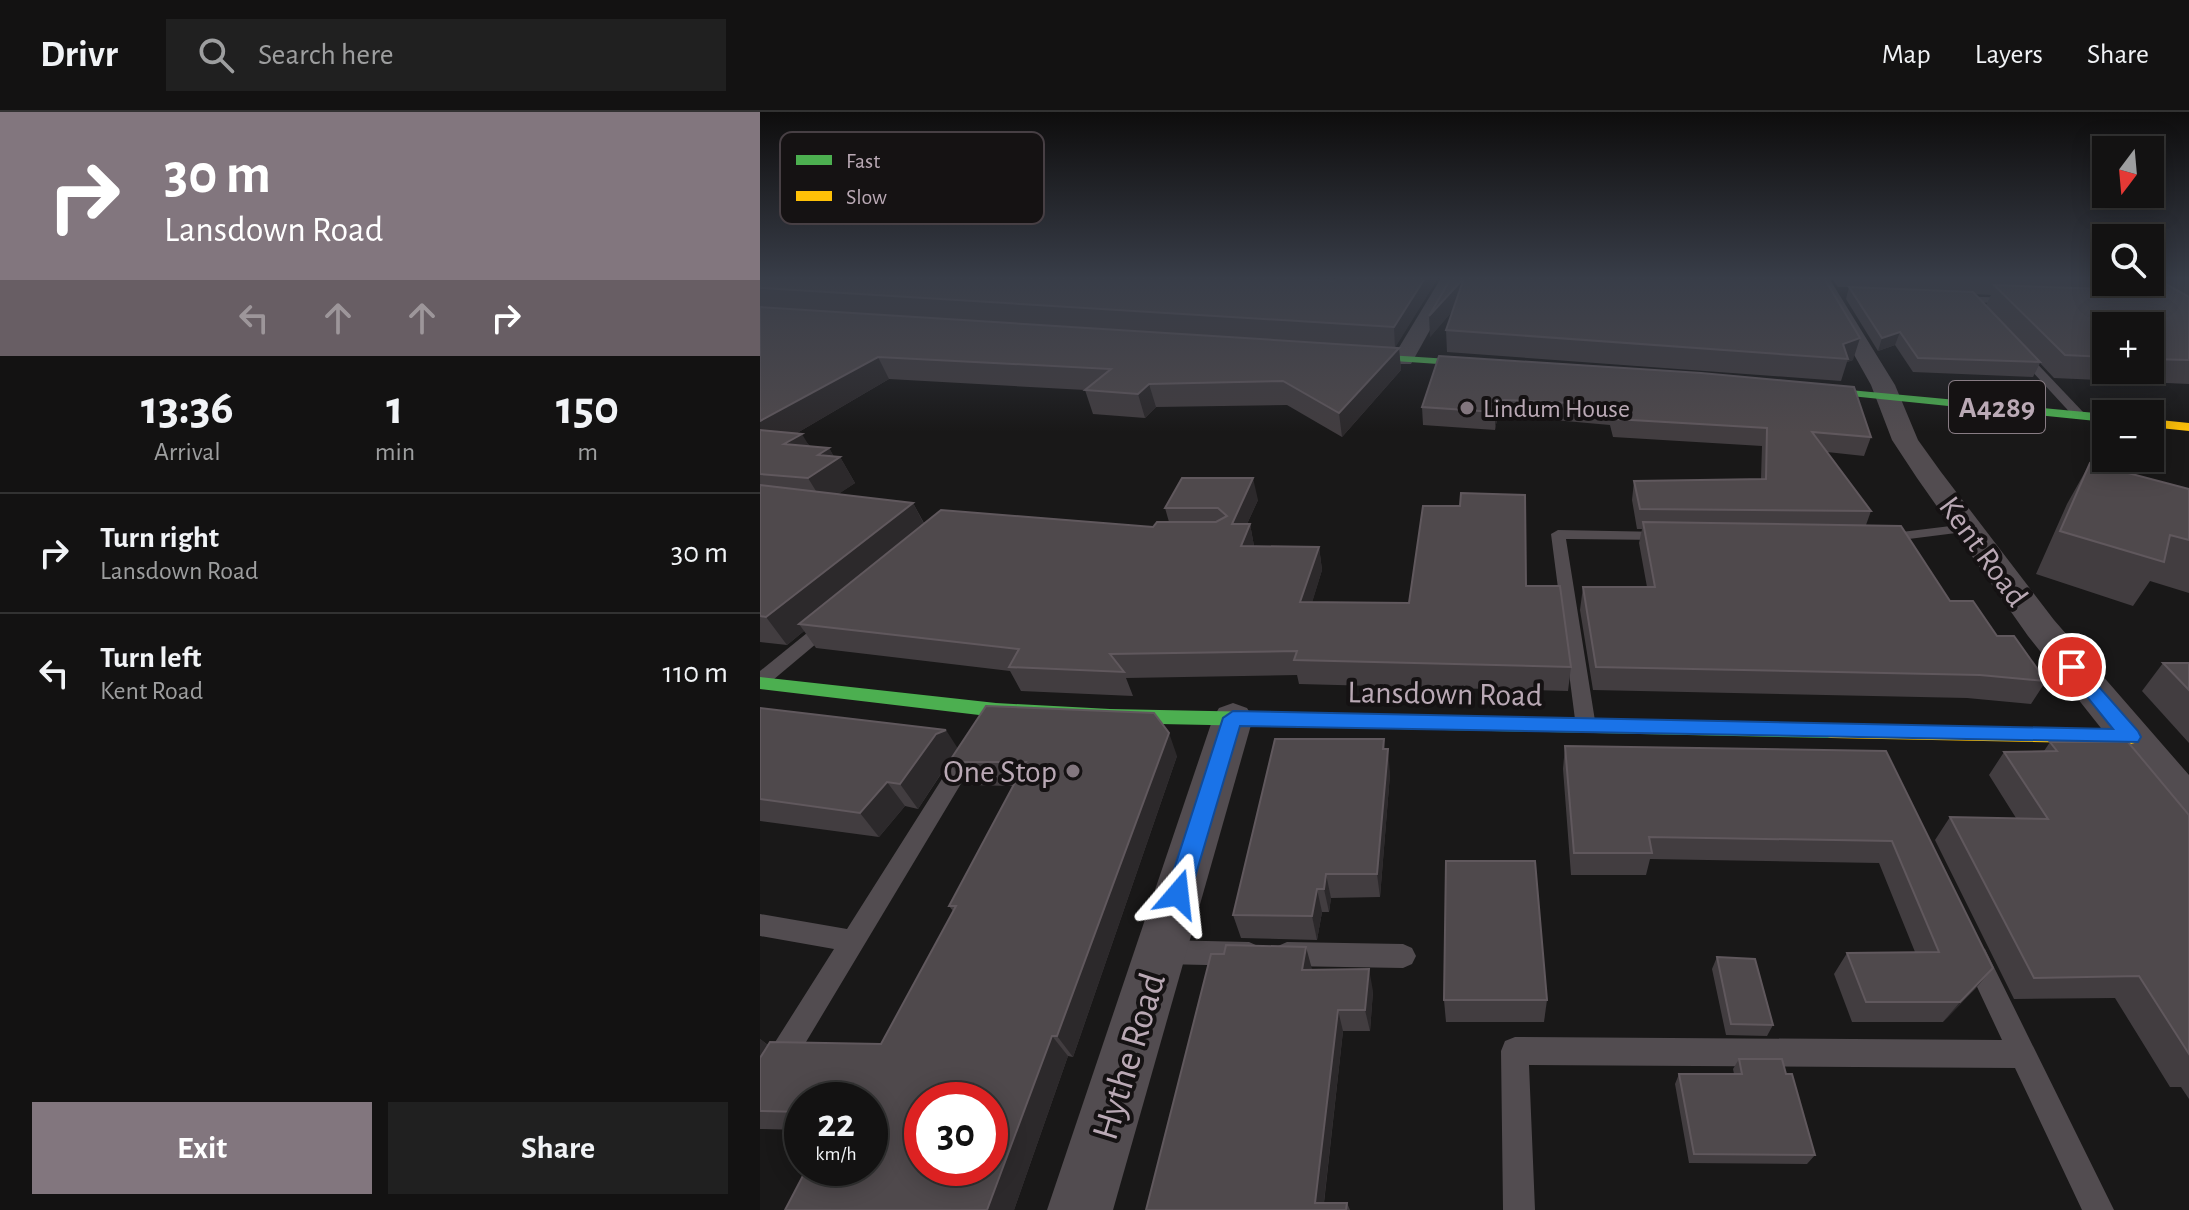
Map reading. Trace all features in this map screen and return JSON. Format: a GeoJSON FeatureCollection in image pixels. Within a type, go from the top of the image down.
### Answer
{"type":"FeatureCollection","features":[{"type":"Feature","properties":{"kind":"street"},"geometry":{"type":"LineString","coordinates":[[1403,359],[1420,329]]}},
{"type":"Feature","properties":{"kind":"street","name":"Kent Road"},"geometry":{"type":"LineString","coordinates":[[1850,329],[1888,396],[1905,440],[1967,528],[2057,648],[2189,806]]}},
{"type":"Feature","properties":{"kind":"street"},"geometry":{"type":"LineString","coordinates":[[1315,353],[1512,366]]}},
{"type":"Feature","properties":{"kind":"street","name":"A4289"},"geometry":{"type":"LineString","coordinates":[[1784,386],[2092,417]]}},
{"type":"Feature","properties":{"kind":"street"},"geometry":{"type":"LineString","coordinates":[[2164,424],[2189,427]]}},
{"type":"Feature","properties":{"kind":"street","name":"Lansdown Road"},"geometry":{"type":"LineString","coordinates":[[760,682],[996,710],[1586,727],[2131,737]]}},
{"type":"Feature","properties":{"kind":"street","name":"Hythe Road"},"geometry":{"type":"LineString","coordinates":[[1080,1210],[1233,718]]}},
{"type":"Feature","properties":{"kind":"lane"},"geometry":{"type":"LineString","coordinates":[[2011,342],[2080,416]]}},
{"type":"Feature","properties":{"kind":"lane"},"geometry":{"type":"LineString","coordinates":[[1873,539],[1967,528]]}},
{"type":"Feature","properties":{"kind":"lane"},"geometry":{"type":"LineString","coordinates":[[1586,727],[1558,534],[1684,536]]}},
{"type":"Feature","properties":{"kind":"lane"},"geometry":{"type":"LineString","coordinates":[[760,682],[842,612]]}},
{"type":"Feature","properties":{"kind":"lane"},"geometry":{"type":"LineString","coordinates":[[1869,733],[1882,761]]}},
{"type":"Feature","properties":{"kind":"lane"},"geometry":{"type":"LineString","coordinates":[[760,1092],[961,766]]}},
{"type":"Feature","properties":{"kind":"lane"},"geometry":{"type":"LineString","coordinates":[[760,925],[853,941]]}},
{"type":"Feature","properties":{"kind":"lane"},"geometry":{"type":"LineString","coordinates":[[1962,928],[2098,1210]]}},
{"type":"Feature","properties":{"kind":"lane"},"geometry":{"type":"LineString","coordinates":[[1160,952],[1403,956]]}},
{"type":"Feature","properties":{"kind":"lane"},"geometry":{"type":"LineString","coordinates":[[1519,1210],[1515,1051],[2022,1054]]}},
{"type":"Feature","properties":{"kind":"building"},"geometry":{"type":"Polygon","coordinates":[[[760,329],[1107,329],[1399,348],[1339,413],[1283,381],[1149,384],[1138,394],[1085,390],[1111,369],[878,357],[760,421],[760,329]]]}},
{"type":"Feature","properties":{"kind":"building"},"geometry":{"type":"Polygon","coordinates":[[[1855,329],[1860,338],[1843,344],[1848,359],[1446,330],[1855,329]]]}},
{"type":"Feature","properties":{"kind":"building"},"geometry":{"type":"Polygon","coordinates":[[[1876,329],[2009,329],[2040,362],[1918,358],[1900,332],[1882,338],[1876,329]]]}},
{"type":"Feature","properties":{"kind":"building"},"geometry":{"type":"Polygon","coordinates":[[[2039,329],[2092,329],[2092,356],[2065,355],[2039,329]]]}},
{"type":"Feature","properties":{"kind":"building"},"geometry":{"type":"Polygon","coordinates":[[[2164,329],[2189,329],[2189,360],[2164,359],[2164,329]]]}},
{"type":"Feature","properties":{"kind":"building"},"geometry":{"type":"Polygon","coordinates":[[[1439,356],[1701,373],[1854,387],[1871,437],[1812,432],[1871,511],[1640,509],[1634,481],[1766,479],[1767,428],[1615,419],[1613,407],[1555,402],[1504,400],[1497,402],[1495,412],[1422,407],[1439,356]]]}},
{"type":"Feature","properties":{"kind":"building"},"geometry":{"type":"Polygon","coordinates":[[[760,430],[802,434],[784,444],[829,448],[818,455],[840,457],[808,478],[760,474],[760,430]]]}},
{"type":"Feature","properties":{"kind":"building"},"geometry":{"type":"Polygon","coordinates":[[[2090,463],[2092,472],[2124,472],[2189,489],[2189,540],[2170,535],[2164,562],[2060,531],[2090,463]]]}},
{"type":"Feature","properties":{"kind":"building"},"geometry":{"type":"Polygon","coordinates":[[[1182,478],[1253,478],[1232,524],[1250,524],[1241,546],[1319,547],[1300,602],[1409,603],[1423,506],[1460,506],[1461,493],[1525,495],[1526,586],[1560,586],[1571,667],[1294,660],[1297,651],[1110,654],[1124,672],[1009,667],[1019,649],[799,624],[941,510],[1153,527],[1157,522],[1216,522],[1227,516],[1218,508],[1165,508],[1182,478]]]}},
{"type":"Feature","properties":{"kind":"building"},"geometry":{"type":"Polygon","coordinates":[[[760,485],[913,503],[766,617],[760,616],[760,485]]]}},
{"type":"Feature","properties":{"kind":"building"},"geometry":{"type":"Polygon","coordinates":[[[1643,522],[1901,526],[1950,601],[1973,601],[1997,636],[2014,636],[2046,681],[1980,675],[1596,667],[1583,587],[1655,587],[1643,522]]]}},
{"type":"Feature","properties":{"kind":"building"},"geometry":{"type":"Polygon","coordinates":[[[2163,663],[2189,663],[2189,690],[2163,663]]]}},
{"type":"Feature","properties":{"kind":"building"},"geometry":{"type":"Polygon","coordinates":[[[986,706],[1154,713],[1169,733],[1057,1036],[1052,1036],[1008,1154],[1008,1082],[904,1082],[904,1186],[996,1186],[987,1210],[785,1210],[798,1186],[888,1186],[888,1082],[784,1082],[784,1112],[760,1111],[760,1058],[770,1042],[881,1044],[956,906],[949,906],[1026,762],[949,762],[986,706]]]}},
{"type":"Feature","properties":{"kind":"building"},"geometry":{"type":"Polygon","coordinates":[[[760,708],[946,730],[936,734],[900,784],[887,782],[860,813],[760,799],[760,708]]]}},
{"type":"Feature","properties":{"kind":"building"},"geometry":{"type":"Polygon","coordinates":[[[1275,739],[1384,739],[1383,749],[1388,749],[1377,874],[1326,874],[1324,889],[1317,889],[1312,916],[1233,915],[1275,739]]]}},
{"type":"Feature","properties":{"kind":"building"},"geometry":{"type":"Polygon","coordinates":[[[2050,742],[2128,742],[2189,815],[2189,1054],[2139,976],[2034,978],[1950,817],[2048,819],[2004,752],[2057,751],[2050,742]]]}},
{"type":"Feature","properties":{"kind":"building"},"geometry":{"type":"Polygon","coordinates":[[[1565,746],[1886,751],[1993,968],[1960,1002],[1866,1002],[1847,953],[1939,952],[1892,841],[1649,837],[1652,853],[1574,853],[1565,746]]]}},
{"type":"Feature","properties":{"kind":"building"},"geometry":{"type":"Polygon","coordinates":[[[1446,861],[1535,861],[1547,1000],[1444,1000],[1446,861]]]}},
{"type":"Feature","properties":{"kind":"building"},"geometry":{"type":"Polygon","coordinates":[[[1226,945],[1306,947],[1302,970],[1369,969],[1365,1010],[1338,1010],[1315,1203],[1347,1203],[1346,1210],[1146,1210],[1211,954],[1224,954],[1226,945]]]}},
{"type":"Feature","properties":{"kind":"building"},"geometry":{"type":"Polygon","coordinates":[[[1717,957],[1755,959],[1773,1025],[1731,1024],[1717,957]]]}},
{"type":"Feature","properties":{"kind":"building"},"geometry":{"type":"Polygon","coordinates":[[[1739,1059],[1782,1059],[1786,1074],[1792,1074],[1815,1155],[1694,1154],[1679,1074],[1742,1074],[1739,1059]]]}},
{"type":"Feature","properties":{"kind":"traffic: fast"},"geometry":{"type":"LineString","coordinates":[[1341,355],[1496,365]]}},
{"type":"Feature","properties":{"kind":"traffic: fast"},"geometry":{"type":"LineString","coordinates":[[1796,388],[2092,417]]}},
{"type":"Feature","properties":{"kind":"traffic: fast"},"geometry":{"type":"LineString","coordinates":[[760,683],[996,710],[1110,716],[1831,731]]}},
{"type":"Feature","properties":{"kind":"traffic: slow"},"geometry":{"type":"LineString","coordinates":[[2164,424],[2189,427]]}},
{"type":"Feature","properties":{"kind":"traffic: slow"},"geometry":{"type":"LineString","coordinates":[[1831,731],[2131,737]]}},
{"type":"Feature","properties":{"kind":"place","name":"Lindum House"},"geometry":{"type":"Point","coordinates":[1467,408]}},
{"type":"Feature","properties":{"kind":"place","name":"One Stop"},"geometry":{"type":"Point","coordinates":[1073,771]}},
{"type":"Feature","properties":{"kind":"route"},"geometry":{"type":"LineString","coordinates":[[1178,894],[1233,718],[2131,737],[2072,667]]}}]}
